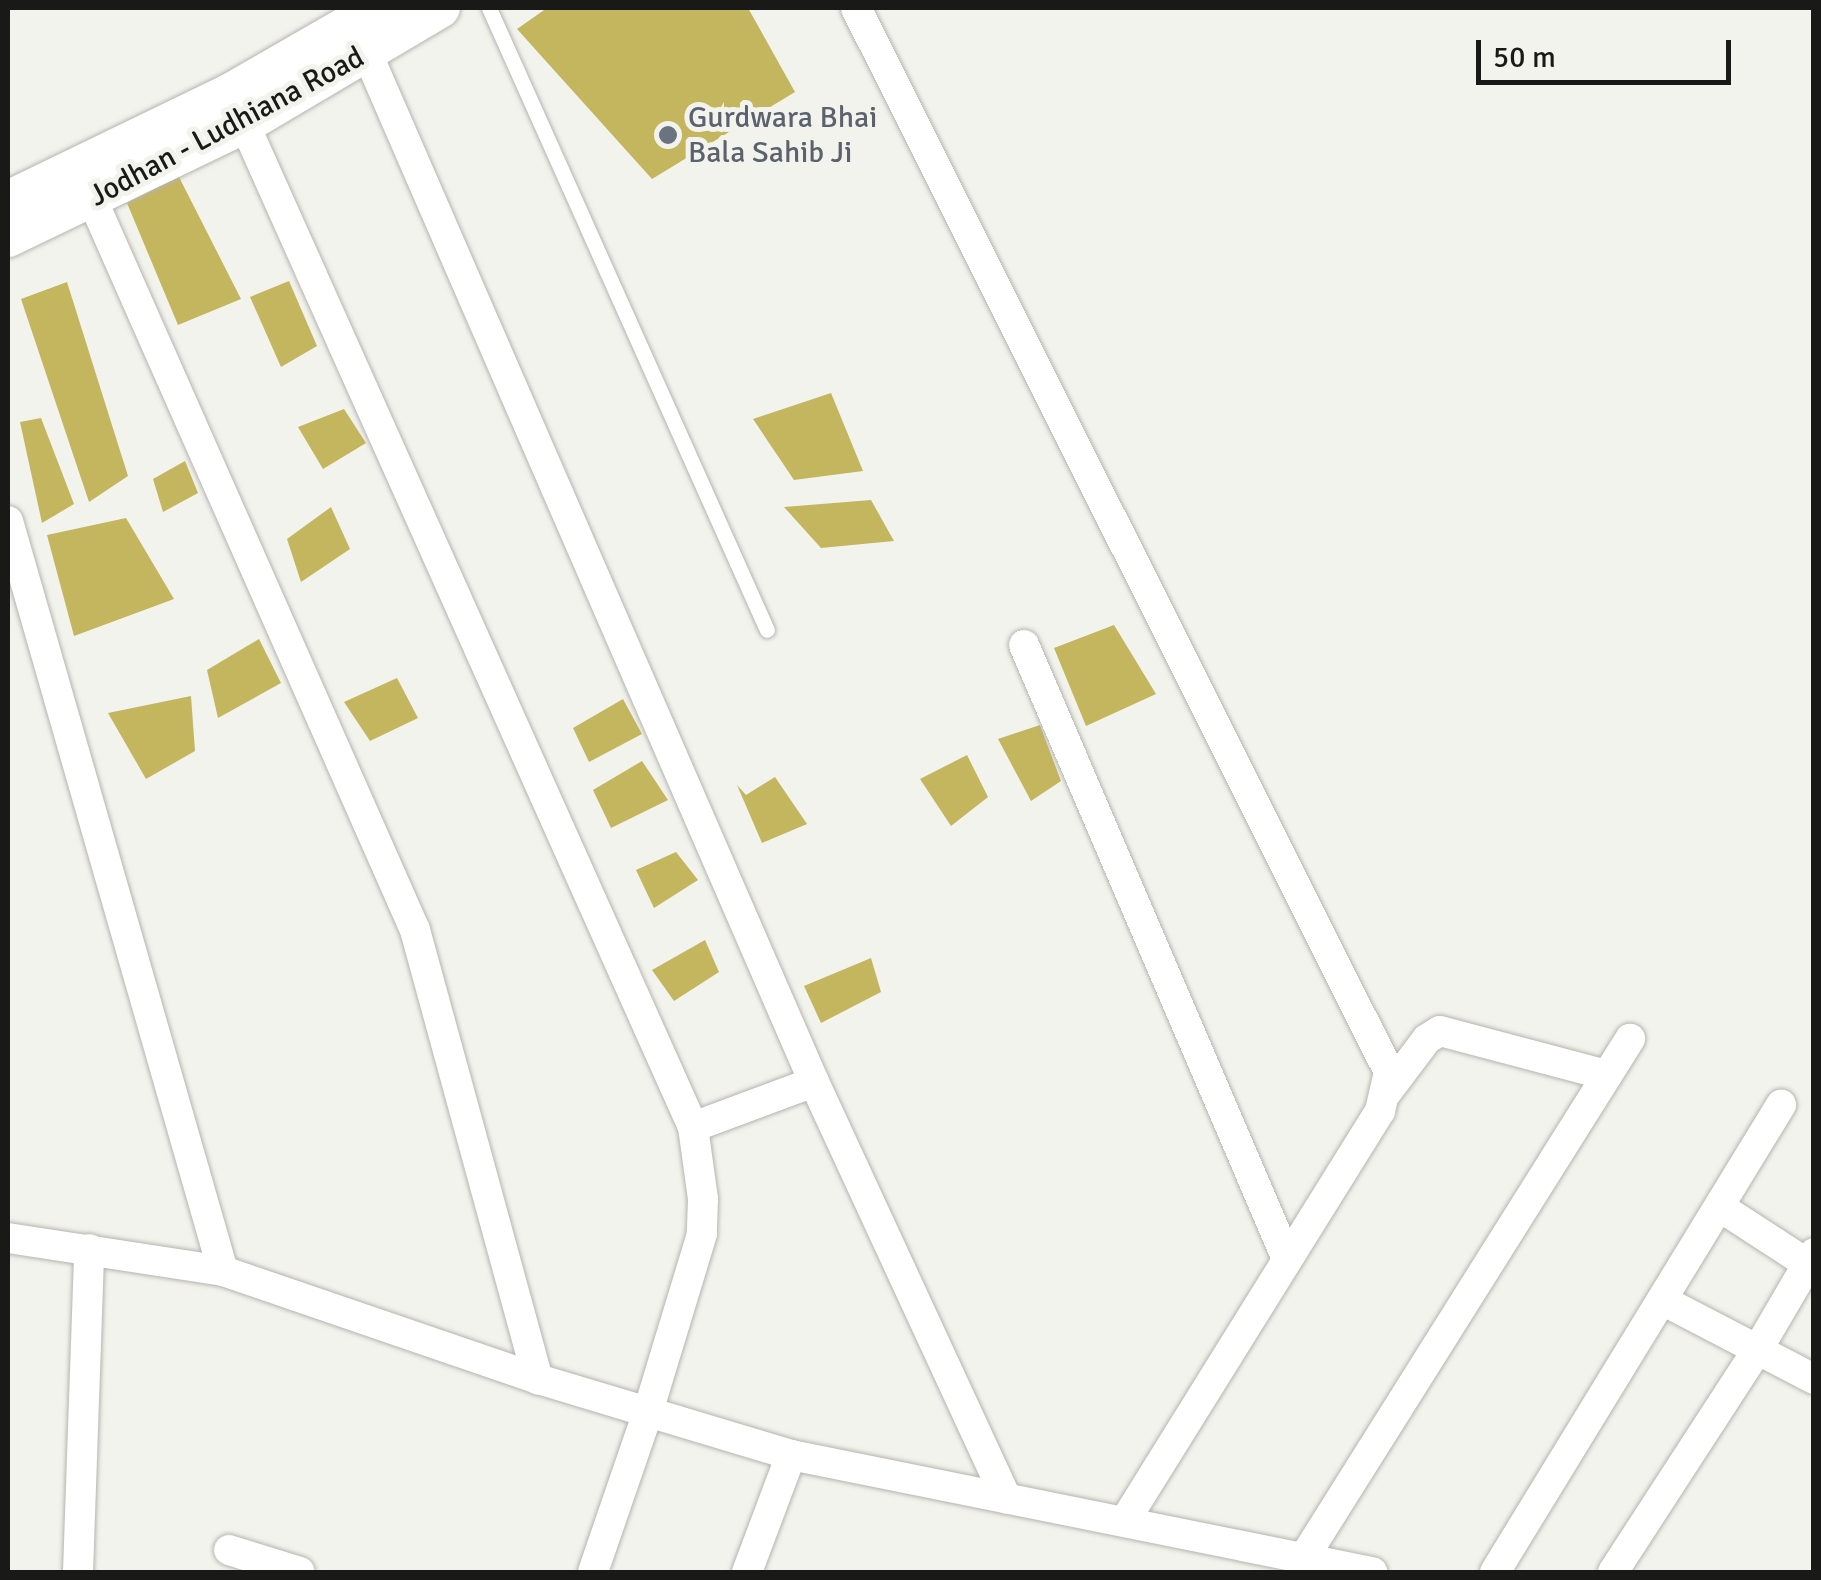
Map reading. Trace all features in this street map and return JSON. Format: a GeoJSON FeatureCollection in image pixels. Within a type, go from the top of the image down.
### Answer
{"type":"FeatureCollection","features":[{"type":"Feature","properties":{"kind":"street","name":"Jodhan - Ludhiana Road"},"geometry":{"type":"LineString","coordinates":[[8,201],[231,93],[379,8]]}},
{"type":"Feature","properties":{"kind":"street","name":"Jodhan - Ludhiana Road"},"geometry":{"type":"LineString","coordinates":[[8,236],[244,123],[440,8]]}},
{"type":"Feature","properties":{"kind":"street"},"geometry":{"type":"LineString","coordinates":[[856,8],[1382,1054],[1389,1072],[1387,1092]]}},
{"type":"Feature","properties":{"kind":"street"},"geometry":{"type":"LineString","coordinates":[[367,54],[814,1082],[1007,1498]]}},
{"type":"Feature","properties":{"kind":"street"},"geometry":{"type":"LineString","coordinates":[[244,123],[693,1128],[704,1198],[702,1234],[594,1572]]}},
{"type":"Feature","properties":{"kind":"street"},"geometry":{"type":"LineString","coordinates":[[92,199],[414,930],[538,1379]]}},
{"type":"Feature","properties":{"kind":"street"},"geometry":{"type":"LineString","coordinates":[[8,521],[223,1271]]}},
{"type":"Feature","properties":{"kind":"street"},"geometry":{"type":"LineString","coordinates":[[1024,645],[1287,1259]]}},
{"type":"Feature","properties":{"kind":"street"},"geometry":{"type":"LineString","coordinates":[[1125,1520],[1387,1092],[1427,1039],[1440,1032],[1606,1076]]}},
{"type":"Feature","properties":{"kind":"street"},"geometry":{"type":"LineString","coordinates":[[1305,1556],[1630,1039]]}},
{"type":"Feature","properties":{"kind":"street"},"geometry":{"type":"LineString","coordinates":[[693,1128],[814,1082]]}},
{"type":"Feature","properties":{"kind":"street"},"geometry":{"type":"LineString","coordinates":[[1495,1572],[1781,1104]]}},
{"type":"Feature","properties":{"kind":"street"},"geometry":{"type":"LineString","coordinates":[[1613,1572],[1812,1262],[1720,1207]]}},
{"type":"Feature","properties":{"kind":"street"},"geometry":{"type":"LineString","coordinates":[[8,1238],[223,1271],[538,1379],[791,1455],[1125,1520],[1260,1560],[1305,1556],[1372,1572]]}},
{"type":"Feature","properties":{"kind":"street"},"geometry":{"type":"LineString","coordinates":[[78,1572],[89,1249]]}},
{"type":"Feature","properties":{"kind":"street"},"geometry":{"type":"LineString","coordinates":[[1664,1300],[1814,1379]]}},
{"type":"Feature","properties":{"kind":"street"},"geometry":{"type":"LineString","coordinates":[[747,1572],[791,1455]]}},
{"type":"Feature","properties":{"kind":"street"},"geometry":{"type":"LineString","coordinates":[[228,1550],[300,1572]]}},
{"type":"Feature","properties":{"kind":"lane"},"geometry":{"type":"LineString","coordinates":[[490,8],[767,630]]}},
{"type":"Feature","properties":{"kind":"building","name":"Gurdwara Bhai Bala Sahib Ji"},"geometry":{"type":"Polygon","coordinates":[[[547,8],[748,8],[795,92],[652,179],[517,29],[547,8]]]}},
{"type":"Feature","properties":{"kind":"building"},"geometry":{"type":"Polygon","coordinates":[[[178,175],[241,299],[178,325],[127,203],[178,175]]]}},
{"type":"Feature","properties":{"kind":"building"},"geometry":{"type":"Polygon","coordinates":[[[289,281],[317,346],[281,367],[250,297],[289,281]]]}},
{"type":"Feature","properties":{"kind":"building"},"geometry":{"type":"Polygon","coordinates":[[[67,282],[128,476],[89,502],[21,299],[67,282]]]}},
{"type":"Feature","properties":{"kind":"building"},"geometry":{"type":"Polygon","coordinates":[[[831,393],[863,471],[794,480],[753,419],[831,393]]]}},
{"type":"Feature","properties":{"kind":"building"},"geometry":{"type":"Polygon","coordinates":[[[344,409],[366,443],[323,469],[298,427],[344,409]]]}},
{"type":"Feature","properties":{"kind":"building"},"geometry":{"type":"Polygon","coordinates":[[[41,418],[74,504],[42,523],[20,422],[41,418]]]}},
{"type":"Feature","properties":{"kind":"building"},"geometry":{"type":"Polygon","coordinates":[[[185,461],[198,493],[163,512],[153,479],[185,461]]]}},
{"type":"Feature","properties":{"kind":"building"},"geometry":{"type":"Polygon","coordinates":[[[871,500],[894,541],[821,548],[784,507],[871,500]]]}},
{"type":"Feature","properties":{"kind":"building"},"geometry":{"type":"Polygon","coordinates":[[[331,507],[350,549],[301,582],[287,539],[331,507]]]}},
{"type":"Feature","properties":{"kind":"building"},"geometry":{"type":"Polygon","coordinates":[[[126,518],[174,599],[74,636],[47,535],[126,518]]]}},
{"type":"Feature","properties":{"kind":"building"},"geometry":{"type":"Polygon","coordinates":[[[1114,625],[1156,694],[1086,726],[1054,648],[1114,625]]]}},
{"type":"Feature","properties":{"kind":"building"},"geometry":{"type":"Polygon","coordinates":[[[259,639],[281,683],[218,718],[207,670],[259,639]]]}},
{"type":"Feature","properties":{"kind":"building"},"geometry":{"type":"Polygon","coordinates":[[[397,678],[418,718],[370,741],[344,702],[397,678]]]}},
{"type":"Feature","properties":{"kind":"building"},"geometry":{"type":"Polygon","coordinates":[[[191,696],[195,751],[146,779],[108,713],[191,696]]]}},
{"type":"Feature","properties":{"kind":"building"},"geometry":{"type":"Polygon","coordinates":[[[623,699],[642,734],[589,762],[573,728],[623,699]]]}},
{"type":"Feature","properties":{"kind":"building"},"geometry":{"type":"Polygon","coordinates":[[[1040,725],[1061,781],[1031,801],[998,739],[1040,725]]]}},
{"type":"Feature","properties":{"kind":"building"},"geometry":{"type":"Polygon","coordinates":[[[967,755],[988,797],[951,826],[920,779],[967,755]]]}},
{"type":"Feature","properties":{"kind":"building"},"geometry":{"type":"Polygon","coordinates":[[[642,761],[668,800],[611,828],[593,790],[642,761]]]}},
{"type":"Feature","properties":{"kind":"building"},"geometry":{"type":"Polygon","coordinates":[[[775,777],[807,824],[762,843],[737,785],[746,795],[775,777]]]}},
{"type":"Feature","properties":{"kind":"building"},"geometry":{"type":"Polygon","coordinates":[[[676,852],[698,880],[654,908],[636,870],[676,852]]]}},
{"type":"Feature","properties":{"kind":"building"},"geometry":{"type":"Polygon","coordinates":[[[705,940],[719,972],[674,1001],[652,970],[705,940]]]}},
{"type":"Feature","properties":{"kind":"building"},"geometry":{"type":"Polygon","coordinates":[[[871,958],[881,992],[821,1023],[804,986],[871,958]]]}},
{"type":"Feature","properties":{"kind":"place","name":"Gurdwara Bhai Bala Sahib Ji"},"geometry":{"type":"Point","coordinates":[668,135]}}]}
